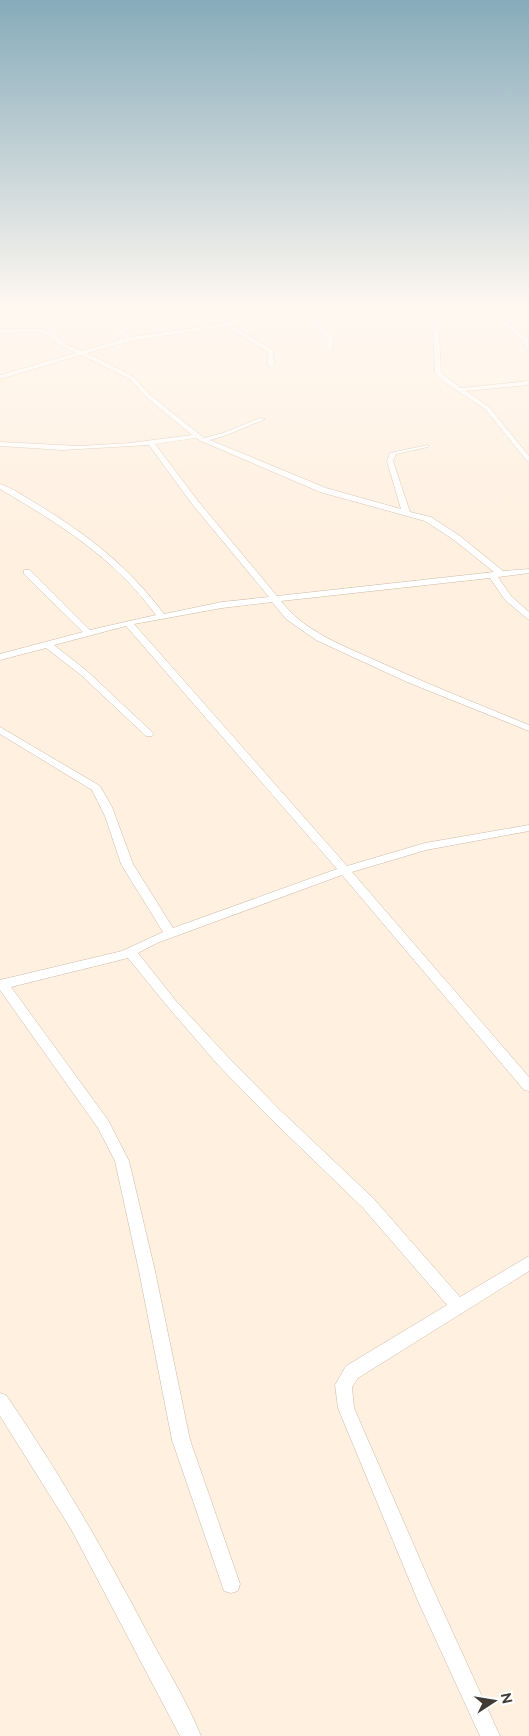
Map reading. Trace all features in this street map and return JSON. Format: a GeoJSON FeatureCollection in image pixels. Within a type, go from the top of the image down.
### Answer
{"type":"FeatureCollection","features":[{"type":"Feature","properties":{"kind":"street"},"geometry":{"type":"LineString","coordinates":[[140,387],[200,438],[323,490],[428,518],[465,543],[498,575],[508,598],[529,617]]}},
{"type":"Feature","properties":{"kind":"street"},"geometry":{"type":"LineString","coordinates":[[456,387],[487,408],[529,460]]}},
{"type":"Feature","properties":{"kind":"street"},"geometry":{"type":"LineString","coordinates":[[460,390],[489,387]]}},
{"type":"Feature","properties":{"kind":"street"},"geometry":{"type":"LineString","coordinates":[[0,444],[82,448],[152,444],[225,434],[262,419]]}},
{"type":"Feature","properties":{"kind":"street"},"geometry":{"type":"LineString","coordinates":[[152,444],[195,502],[289,618],[319,638],[410,680],[529,728]]}},
{"type":"Feature","properties":{"kind":"street"},"geometry":{"type":"LineString","coordinates":[[406,512],[390,461],[393,452],[426,446]]}},
{"type":"Feature","properties":{"kind":"street"},"geometry":{"type":"LineString","coordinates":[[0,486],[82,535],[104,552],[132,579],[161,616]]}},
{"type":"Feature","properties":{"kind":"street"},"geometry":{"type":"LineString","coordinates":[[0,658],[128,623],[222,605],[529,571]]}},
{"type":"Feature","properties":{"kind":"street"},"geometry":{"type":"LineString","coordinates":[[27,572],[88,633]]}},
{"type":"Feature","properties":{"kind":"street"},"geometry":{"type":"LineString","coordinates":[[128,623],[344,870],[529,1086]]}},
{"type":"Feature","properties":{"kind":"street"},"geometry":{"type":"LineString","coordinates":[[47,644],[84,672],[149,734]]}},
{"type":"Feature","properties":{"kind":"street"},"geometry":{"type":"LineString","coordinates":[[0,730],[96,788],[105,801],[114,821],[126,862],[170,934]]}},
{"type":"Feature","properties":{"kind":"street"},"geometry":{"type":"LineString","coordinates":[[232,1584],[181,1440],[147,1270],[122,1162],[103,1124],[2,985],[130,952],[170,934],[344,870],[425,847],[529,828]]}},
{"type":"Feature","properties":{"kind":"street"},"geometry":{"type":"LineString","coordinates":[[130,952],[172,1004],[223,1061],[368,1203],[459,1307]]}},
{"type":"Feature","properties":{"kind":"street"},"geometry":{"type":"LineString","coordinates":[[490,1736],[424,1594],[346,1408],[343,1385],[352,1372],[529,1263]]}},
{"type":"Feature","properties":{"kind":"street"},"geometry":{"type":"LineString","coordinates":[[0,1401],[57,1486],[190,1736]]}}]}
